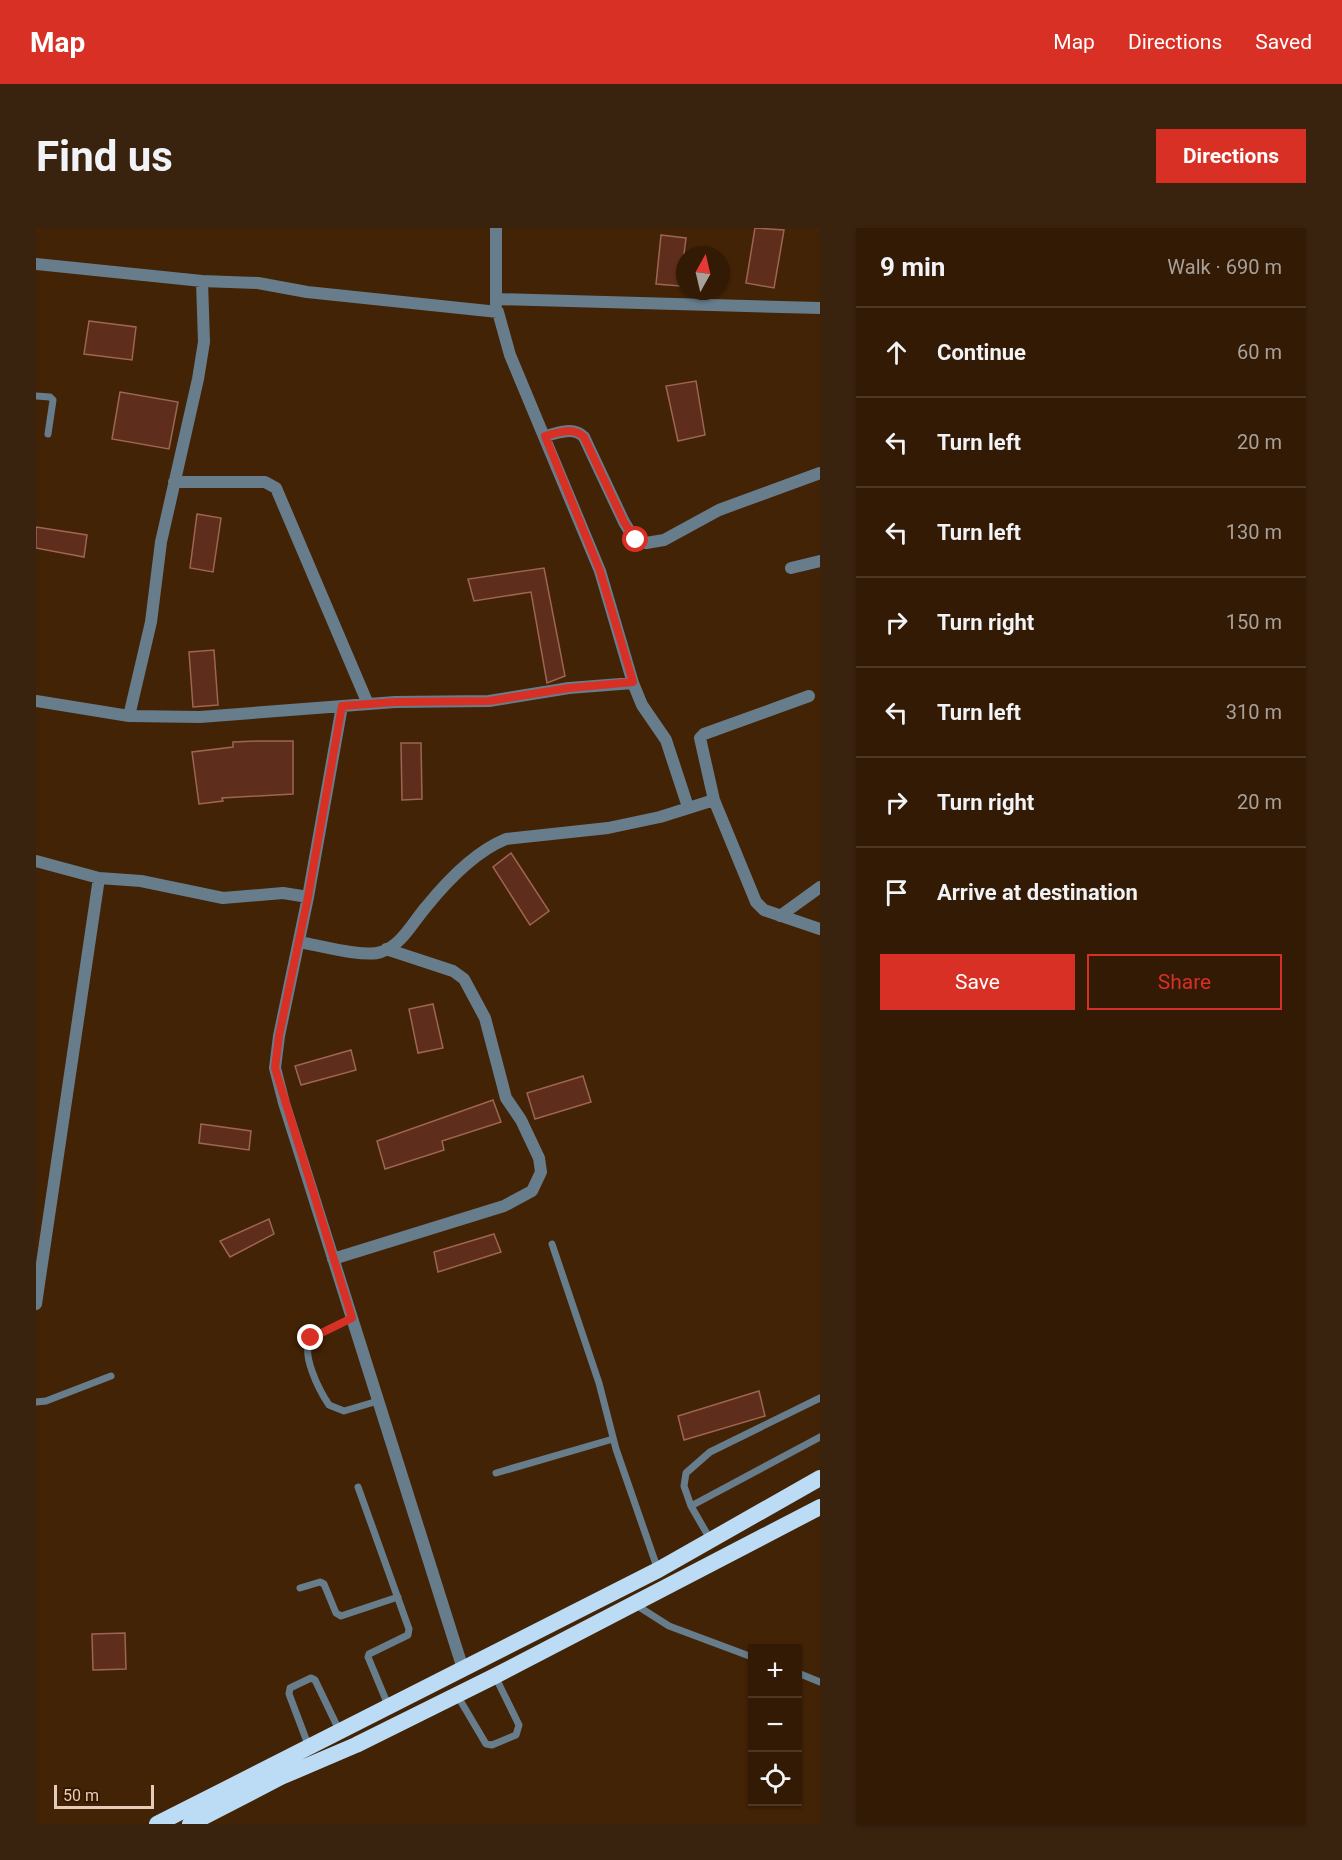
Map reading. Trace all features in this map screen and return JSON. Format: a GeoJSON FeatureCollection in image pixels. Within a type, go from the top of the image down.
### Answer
{"type":"FeatureCollection","features":[{"type":"Feature","properties":{"kind":"highway"},"geometry":{"type":"LineString","coordinates":[[157,1824],[390,1708],[658,1570],[820,1478]]}},
{"type":"Feature","properties":{"kind":"highway"},"geometry":{"type":"LineString","coordinates":[[190,1824],[281,1777],[356,1745],[495,1676],[636,1605],[820,1507]]}},
{"type":"Feature","properties":{"kind":"highway"},"geometry":{"type":"LineString","coordinates":[[343,1731],[356,1745]]}},
{"type":"Feature","properties":{"kind":"street"},"geometry":{"type":"LineString","coordinates":[[496,228],[496,299],[510,355],[600,571],[642,705],[666,740],[688,807]]}},
{"type":"Feature","properties":{"kind":"street"},"geometry":{"type":"LineString","coordinates":[[36,264],[202,281],[258,283],[307,292],[498,312]]}},
{"type":"Feature","properties":{"kind":"street"},"geometry":{"type":"LineString","coordinates":[[129,716],[151,622],[161,542],[201,361],[204,342],[202,281]]}},
{"type":"Feature","properties":{"kind":"street"},"geometry":{"type":"LineString","coordinates":[[496,299],[820,308]]}},
{"type":"Feature","properties":{"kind":"street"},"geometry":{"type":"LineString","coordinates":[[545,436],[570,430],[584,437],[624,522],[636,540],[646,543],[664,540],[719,510],[820,473]]}},
{"type":"Feature","properties":{"kind":"street"},"geometry":{"type":"LineString","coordinates":[[174,482],[266,482],[276,488],[368,704]]}},
{"type":"Feature","properties":{"kind":"street"},"geometry":{"type":"LineString","coordinates":[[791,568],[820,561]]}},
{"type":"Feature","properties":{"kind":"street"},"geometry":{"type":"LineString","coordinates":[[36,701],[129,716],[200,717],[368,704],[489,701],[569,688],[633,682]]}},
{"type":"Feature","properties":{"kind":"street"},"geometry":{"type":"LineString","coordinates":[[809,696],[704,734],[700,738],[714,800],[756,902],[764,910],[820,929]]}},
{"type":"Feature","properties":{"kind":"street"},"geometry":{"type":"LineString","coordinates":[[342,706],[308,897],[279,1036],[275,1068],[333,1259],[464,1669]]}},
{"type":"Feature","properties":{"kind":"street"},"geometry":{"type":"LineString","coordinates":[[299,942],[363,953],[381,953],[401,938],[427,905],[471,860],[490,846],[506,839],[608,828],[660,817],[714,800]]}},
{"type":"Feature","properties":{"kind":"street"},"geometry":{"type":"LineString","coordinates":[[36,861],[99,878],[141,881],[223,898],[283,893],[308,897]]}},
{"type":"Feature","properties":{"kind":"street"},"geometry":{"type":"LineString","coordinates":[[36,1304],[99,878]]}},
{"type":"Feature","properties":{"kind":"street"},"geometry":{"type":"LineString","coordinates":[[780,916],[820,887]]}},
{"type":"Feature","properties":{"kind":"street"},"geometry":{"type":"LineString","coordinates":[[333,1259],[504,1206],[532,1191],[541,1172],[539,1158],[506,1098],[485,1018],[464,979],[453,971],[386,949]]}},
{"type":"Feature","properties":{"kind":"lane"},"geometry":{"type":"LineString","coordinates":[[36,396],[50,397],[53,400],[48,434]]}},
{"type":"Feature","properties":{"kind":"lane"},"geometry":{"type":"LineString","coordinates":[[552,1244],[599,1383],[613,1439],[658,1570]]}},
{"type":"Feature","properties":{"kind":"lane"},"geometry":{"type":"LineString","coordinates":[[352,1318],[311,1338],[307,1343],[307,1354],[329,1405],[344,1411],[378,1401]]}},
{"type":"Feature","properties":{"kind":"lane"},"geometry":{"type":"LineString","coordinates":[[36,1402],[46,1401],[111,1376]]}},
{"type":"Feature","properties":{"kind":"lane"},"geometry":{"type":"LineString","coordinates":[[711,1541],[691,1506],[684,1486],[686,1473],[698,1461],[820,1398]]}},
{"type":"Feature","properties":{"kind":"lane"},"geometry":{"type":"LineString","coordinates":[[691,1506],[820,1437]]}},
{"type":"Feature","properties":{"kind":"lane"},"geometry":{"type":"LineString","coordinates":[[496,1473],[613,1439]]}},
{"type":"Feature","properties":{"kind":"lane"},"geometry":{"type":"LineString","coordinates":[[358,1487],[410,1632],[368,1657],[390,1708]]}},
{"type":"Feature","properties":{"kind":"lane"},"geometry":{"type":"LineString","coordinates":[[300,1588],[320,1582],[324,1584],[336,1613],[341,1616],[398,1597]]}},
{"type":"Feature","properties":{"kind":"lane"},"geometry":{"type":"LineString","coordinates":[[636,1605],[669,1626],[748,1655]]}},
{"type":"Feature","properties":{"kind":"lane"},"geometry":{"type":"LineString","coordinates":[[802,1675],[820,1682]]}},
{"type":"Feature","properties":{"kind":"lane"},"geometry":{"type":"LineString","coordinates":[[457,1695],[486,1744],[492,1745],[516,1735],[519,1725],[495,1676]]}},
{"type":"Feature","properties":{"kind":"lane"},"geometry":{"type":"LineString","coordinates":[[309,1747],[288,1691],[311,1678],[318,1682],[343,1731]]}},
{"type":"Feature","properties":{"kind":"building"},"geometry":{"type":"Polygon","coordinates":[[[755,228],[784,230],[774,288],[746,283],[755,228]]]}},
{"type":"Feature","properties":{"kind":"building"},"geometry":{"type":"Polygon","coordinates":[[[661,235],[686,238],[685,246],[676,246],[676,286],[656,284],[661,235]]]}},
{"type":"Feature","properties":{"kind":"building"},"geometry":{"type":"Polygon","coordinates":[[[89,321],[136,327],[132,360],[84,354],[89,321]]]}},
{"type":"Feature","properties":{"kind":"building"},"geometry":{"type":"Polygon","coordinates":[[[696,381],[705,435],[678,441],[666,386],[696,381]]]}},
{"type":"Feature","properties":{"kind":"building"},"geometry":{"type":"Polygon","coordinates":[[[120,392],[178,402],[169,449],[112,439],[120,392]]]}},
{"type":"Feature","properties":{"kind":"building"},"geometry":{"type":"Polygon","coordinates":[[[197,514],[221,518],[213,572],[190,568],[197,514]]]}},
{"type":"Feature","properties":{"kind":"building"},"geometry":{"type":"Polygon","coordinates":[[[36,527],[87,535],[84,557],[36,548],[36,527]]]}},
{"type":"Feature","properties":{"kind":"building"},"geometry":{"type":"Polygon","coordinates":[[[544,568],[565,676],[547,683],[531,592],[474,601],[468,579],[544,568]]]}},
{"type":"Feature","properties":{"kind":"building"},"geometry":{"type":"Polygon","coordinates":[[[214,650],[218,705],[193,707],[189,652],[214,650]]]}},
{"type":"Feature","properties":{"kind":"building"},"geometry":{"type":"Polygon","coordinates":[[[293,741],[293,794],[222,798],[223,801],[199,804],[192,752],[233,747],[233,742],[293,741]]]}},
{"type":"Feature","properties":{"kind":"building"},"geometry":{"type":"Polygon","coordinates":[[[401,743],[421,743],[422,799],[402,800],[401,743]]]}},
{"type":"Feature","properties":{"kind":"building"},"geometry":{"type":"Polygon","coordinates":[[[511,853],[549,911],[530,925],[493,867],[511,853]]]}},
{"type":"Feature","properties":{"kind":"building"},"geometry":{"type":"Polygon","coordinates":[[[433,1004],[443,1048],[418,1053],[409,1009],[433,1004]]]}},
{"type":"Feature","properties":{"kind":"building"},"geometry":{"type":"Polygon","coordinates":[[[351,1050],[356,1070],[301,1085],[295,1066],[351,1050]]]}},
{"type":"Feature","properties":{"kind":"building"},"geometry":{"type":"Polygon","coordinates":[[[583,1076],[591,1102],[535,1119],[527,1093],[583,1076]]]}},
{"type":"Feature","properties":{"kind":"building"},"geometry":{"type":"Polygon","coordinates":[[[493,1100],[501,1122],[442,1141],[444,1150],[385,1169],[377,1141],[493,1100]]]}},
{"type":"Feature","properties":{"kind":"building"},"geometry":{"type":"Polygon","coordinates":[[[201,1124],[251,1131],[249,1150],[199,1143],[201,1124]]]}},
{"type":"Feature","properties":{"kind":"building"},"geometry":{"type":"Polygon","coordinates":[[[269,1219],[274,1234],[230,1257],[220,1241],[269,1219]]]}},
{"type":"Feature","properties":{"kind":"building"},"geometry":{"type":"Polygon","coordinates":[[[494,1234],[501,1252],[438,1272],[434,1252],[494,1234]]]}},
{"type":"Feature","properties":{"kind":"building"},"geometry":{"type":"Polygon","coordinates":[[[759,1391],[765,1416],[684,1440],[678,1416],[759,1391]]]}},
{"type":"Feature","properties":{"kind":"building"},"geometry":{"type":"Polygon","coordinates":[[[125,1633],[126,1669],[93,1670],[92,1634],[125,1633]]]}},
{"type":"Feature","properties":{"kind":"route"},"geometry":{"type":"LineString","coordinates":[[311,1338],[352,1318],[275,1068],[279,1036],[308,897],[342,706],[395,702],[489,701],[569,688],[633,682],[600,571],[545,436],[570,430],[584,437],[624,522],[636,540]]}}]}
